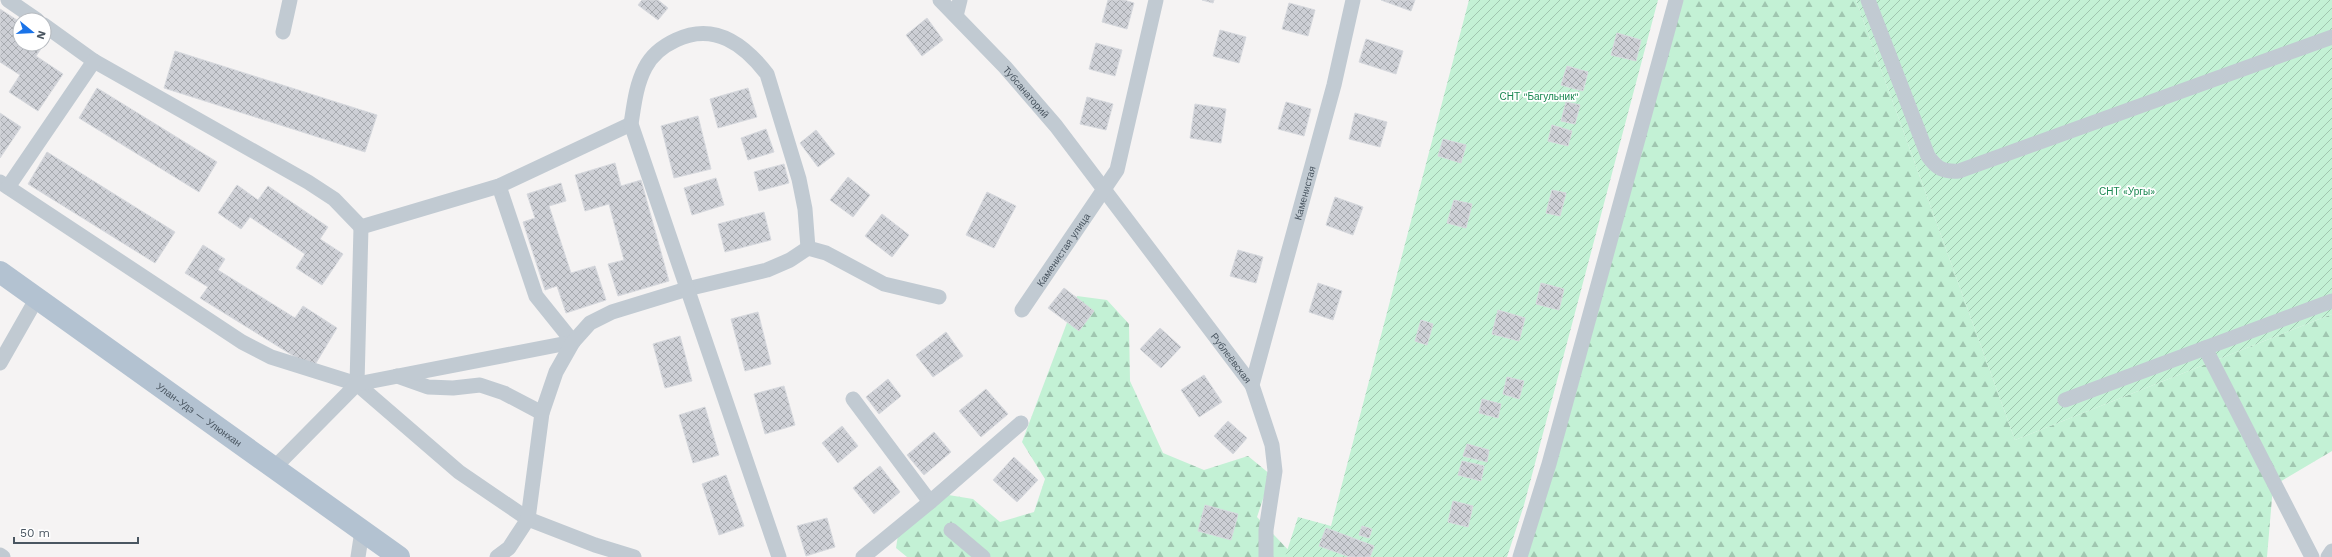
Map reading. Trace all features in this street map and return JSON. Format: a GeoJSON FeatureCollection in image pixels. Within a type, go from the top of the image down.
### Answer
{"type":"FeatureCollection","features":[{"type":"Feature","properties":{"kind":"main road","name":"Улан-Удэ — Улюнхан"},"geometry":{"type":"LineString","coordinates":[[0,272],[399,557]]}},
{"type":"Feature","properties":{"kind":"street"},"geometry":{"type":"LineString","coordinates":[[8,0],[25,12]]}},
{"type":"Feature","properties":{"kind":"street"},"geometry":{"type":"LineString","coordinates":[[283,32],[290,0]]}},
{"type":"Feature","properties":{"kind":"street","name":"Тубсанаторий"},"geometry":{"type":"LineString","coordinates":[[940,0],[1056,126],[1105,190]]}},
{"type":"Feature","properties":{"kind":"street"},"geometry":{"type":"LineString","coordinates":[[956,16],[960,0]]}},
{"type":"Feature","properties":{"kind":"street"},"geometry":{"type":"LineString","coordinates":[[1105,190],[1117,170],[1124,147],[1156,0]]}},
{"type":"Feature","properties":{"kind":"street","name":"Каменистая"},"geometry":{"type":"LineString","coordinates":[[1252,385],[1334,85],[1353,0]]}},
{"type":"Feature","properties":{"kind":"street"},"geometry":{"type":"LineString","coordinates":[[1520,557],[1549,464],[1676,0]]}},
{"type":"Feature","properties":{"kind":"street"},"geometry":{"type":"LineString","coordinates":[[1868,0],[1928,156],[1935,167],[1947,172],[1959,171],[2332,37]]}},
{"type":"Feature","properties":{"kind":"street"},"geometry":{"type":"LineString","coordinates":[[52,31],[94,61],[308,182],[334,199],[361,227],[357,384]]}},
{"type":"Feature","properties":{"kind":"street"},"geometry":{"type":"LineString","coordinates":[[779,557],[631,124],[635,96],[645,67],[662,47],[688,34],[713,32],[736,44],[756,60],[767,74],[799,179],[806,209],[808,248]]}},
{"type":"Feature","properties":{"kind":"street"},"geometry":{"type":"LineString","coordinates":[[94,61],[4,185],[242,342],[271,357],[357,384],[459,472],[528,520],[575,538],[634,557]]}},
{"type":"Feature","properties":{"kind":"street"},"geometry":{"type":"LineString","coordinates":[[361,227],[499,186],[631,124]]}},
{"type":"Feature","properties":{"kind":"street"},"geometry":{"type":"LineString","coordinates":[[499,186],[536,296],[573,342]]}},
{"type":"Feature","properties":{"kind":"street","name":"Каменистая улица"},"geometry":{"type":"LineString","coordinates":[[1022,310],[1105,190]]}},
{"type":"Feature","properties":{"kind":"street","name":"Рублеёвская"},"geometry":{"type":"LineString","coordinates":[[1105,190],[1252,385],[1272,445],[1275,471],[1266,530],[1266,557]]}},
{"type":"Feature","properties":{"kind":"street"},"geometry":{"type":"LineString","coordinates":[[497,557],[509,548],[528,520],[542,413],[556,372],[573,342],[590,323],[612,312],[687,289],[767,270],[790,260],[808,248],[826,253],[884,284],[939,297]]}},
{"type":"Feature","properties":{"kind":"street"},"geometry":{"type":"LineString","coordinates":[[0,363],[4,345],[37,298]]}},
{"type":"Feature","properties":{"kind":"street"},"geometry":{"type":"LineString","coordinates":[[2065,400],[2332,301]]}},
{"type":"Feature","properties":{"kind":"street"},"geometry":{"type":"LineString","coordinates":[[274,468],[357,384],[573,342]]}},
{"type":"Feature","properties":{"kind":"street"},"geometry":{"type":"LineString","coordinates":[[2205,348],[2312,557]]}},
{"type":"Feature","properties":{"kind":"street"},"geometry":{"type":"LineString","coordinates":[[396,376],[428,387],[453,388],[480,385],[504,392],[542,413]]}},
{"type":"Feature","properties":{"kind":"street"},"geometry":{"type":"LineString","coordinates":[[853,399],[930,502]]}},
{"type":"Feature","properties":{"kind":"street"},"geometry":{"type":"LineString","coordinates":[[863,557],[930,502],[1021,423]]}},
{"type":"Feature","properties":{"kind":"street"},"geometry":{"type":"LineString","coordinates":[[358,557],[362,530]]}},
{"type":"Feature","properties":{"kind":"street"},"geometry":{"type":"LineString","coordinates":[[951,530],[983,557]]}},
{"type":"Feature","properties":{"kind":"street"},"geometry":{"type":"LineString","coordinates":[[2328,557],[2332,551]]}},
{"type":"Feature","properties":{"kind":"green space","name":"СНТ \"Багульник\""},"geometry":{"type":"Polygon","coordinates":[[[1469,0],[1658,0],[1524,505],[1507,557],[1285,557],[1298,517],[1331,526],[1469,0]]]}},
{"type":"Feature","properties":{"kind":"green space"},"geometry":{"type":"Polygon","coordinates":[[[1677,0],[1856,0],[2015,440],[2332,314],[2332,451],[2273,486],[2267,557],[1527,557],[1677,0]]]}},
{"type":"Feature","properties":{"kind":"green space","name":"СНТ «Ургы»"},"geometry":{"type":"Polygon","coordinates":[[[1856,0],[2332,0],[2332,314],[2015,440],[1856,0]]]}},
{"type":"Feature","properties":{"kind":"green space"},"geometry":{"type":"Polygon","coordinates":[[[1077,296],[1107,300],[1129,324],[1130,381],[1163,453],[1204,470],[1248,456],[1271,475],[1257,517],[1295,557],[907,557],[896,548],[900,522],[930,492],[973,499],[1000,522],[1034,512],[1045,479],[1022,442],[1077,296]]]}},
{"type":"Feature","properties":{"kind":"building"},"geometry":{"type":"Polygon","coordinates":[[[642,0],[658,0],[668,8],[658,20],[638,5],[642,0]]]}},
{"type":"Feature","properties":{"kind":"building"},"geometry":{"type":"Polygon","coordinates":[[[1108,0],[1124,0],[1134,3],[1127,29],[1102,22],[1108,0]]]}},
{"type":"Feature","properties":{"kind":"building"},"geometry":{"type":"Polygon","coordinates":[[[1202,0],[1214,0],[1213,3],[1202,0]]]}},
{"type":"Feature","properties":{"kind":"building"},"geometry":{"type":"Polygon","coordinates":[[[1381,0],[1415,0],[1411,11],[1381,0]]]}},
{"type":"Feature","properties":{"kind":"building"},"geometry":{"type":"Polygon","coordinates":[[[1289,3],[1315,10],[1308,36],[1282,29],[1289,3]]]}},
{"type":"Feature","properties":{"kind":"building"},"geometry":{"type":"Polygon","coordinates":[[[0,9],[12,17],[12,52],[39,52],[36,56],[63,74],[38,111],[9,92],[20,75],[0,62],[0,9]]]}},
{"type":"Feature","properties":{"kind":"building"},"geometry":{"type":"Polygon","coordinates":[[[927,18],[943,40],[922,56],[906,35],[927,18]]]}},
{"type":"Feature","properties":{"kind":"building"},"geometry":{"type":"Polygon","coordinates":[[[1220,30],[1246,37],[1239,63],[1213,56],[1220,30]]]}},
{"type":"Feature","properties":{"kind":"building"},"geometry":{"type":"Polygon","coordinates":[[[1617,33],[1641,40],[1636,61],[1611,55],[1617,33]]]}},
{"type":"Feature","properties":{"kind":"building"},"geometry":{"type":"Polygon","coordinates":[[[1366,39],[1403,51],[1396,74],[1359,62],[1366,39]]]}},
{"type":"Feature","properties":{"kind":"building"},"geometry":{"type":"Polygon","coordinates":[[[1096,43],[1122,50],[1115,76],[1089,69],[1096,43]]]}},
{"type":"Feature","properties":{"kind":"building"},"geometry":{"type":"Polygon","coordinates":[[[175,51],[377,115],[365,152],[164,88],[175,51]]]}},
{"type":"Feature","properties":{"kind":"building"},"geometry":{"type":"Polygon","coordinates":[[[1567,66],[1588,72],[1583,91],[1561,85],[1567,66]]]}},
{"type":"Feature","properties":{"kind":"building"},"geometry":{"type":"Polygon","coordinates":[[[97,88],[217,162],[199,192],[79,118],[97,88]]]}},
{"type":"Feature","properties":{"kind":"building"},"geometry":{"type":"Polygon","coordinates":[[[748,88],[757,117],[718,128],[710,99],[748,88]]]}},
{"type":"Feature","properties":{"kind":"building"},"geometry":{"type":"Polygon","coordinates":[[[1087,97],[1113,104],[1106,130],[1080,124],[1087,97]]]}},
{"type":"Feature","properties":{"kind":"building"},"geometry":{"type":"Polygon","coordinates":[[[1286,102],[1311,109],[1304,136],[1278,129],[1286,102]]]}},
{"type":"Feature","properties":{"kind":"building"},"geometry":{"type":"Polygon","coordinates":[[[1566,102],[1580,105],[1575,124],[1561,121],[1566,102]]]}},
{"type":"Feature","properties":{"kind":"building"},"geometry":{"type":"Polygon","coordinates":[[[1195,104],[1226,109],[1221,143],[1190,138],[1195,104]]]}},
{"type":"Feature","properties":{"kind":"building"},"geometry":{"type":"Polygon","coordinates":[[[0,113],[21,127],[0,158],[0,113]]]}},
{"type":"Feature","properties":{"kind":"building"},"geometry":{"type":"Polygon","coordinates":[[[1355,113],[1387,122],[1380,147],[1349,139],[1355,113]]]}},
{"type":"Feature","properties":{"kind":"building"},"geometry":{"type":"Polygon","coordinates":[[[698,116],[711,169],[674,178],[661,126],[698,116]]]}},
{"type":"Feature","properties":{"kind":"building"},"geometry":{"type":"Polygon","coordinates":[[[1552,125],[1572,131],[1568,146],[1548,141],[1552,125]]]}},
{"type":"Feature","properties":{"kind":"building"},"geometry":{"type":"Polygon","coordinates":[[[766,129],[774,152],[748,160],[741,138],[766,129]]]}},
{"type":"Feature","properties":{"kind":"building"},"geometry":{"type":"Polygon","coordinates":[[[816,130],[835,154],[818,167],[800,143],[816,130]]]}},
{"type":"Feature","properties":{"kind":"building"},"geometry":{"type":"Polygon","coordinates":[[[1443,139],[1466,145],[1461,163],[1438,156],[1443,139]]]}},
{"type":"Feature","properties":{"kind":"building"},"geometry":{"type":"Polygon","coordinates":[[[47,152],[175,232],[155,263],[28,184],[47,152]]]}},
{"type":"Feature","properties":{"kind":"building"},"geometry":{"type":"Polygon","coordinates":[[[615,163],[621,186],[641,180],[669,281],[618,296],[608,264],[624,260],[609,204],[585,211],[575,175],[615,163]]]}},
{"type":"Feature","properties":{"kind":"building"},"geometry":{"type":"Polygon","coordinates":[[[784,164],[789,183],[759,191],[754,172],[784,164]]]}},
{"type":"Feature","properties":{"kind":"building"},"geometry":{"type":"Polygon","coordinates":[[[848,177],[870,195],[853,217],[830,200],[848,177]]]}},
{"type":"Feature","properties":{"kind":"building"},"geometry":{"type":"Polygon","coordinates":[[[716,178],[724,205],[692,215],[684,188],[716,178]]]}},
{"type":"Feature","properties":{"kind":"building"},"geometry":{"type":"Polygon","coordinates":[[[561,183],[566,201],[549,206],[571,273],[595,266],[606,300],[566,313],[557,286],[545,290],[523,222],[535,218],[527,194],[561,183]]]}},
{"type":"Feature","properties":{"kind":"building"},"geometry":{"type":"Polygon","coordinates":[[[237,185],[258,200],[268,186],[328,227],[320,239],[343,254],[322,285],[296,268],[305,254],[250,217],[241,229],[218,213],[237,185]]]}},
{"type":"Feature","properties":{"kind":"building"},"geometry":{"type":"Polygon","coordinates":[[[1552,190],[1566,193],[1560,216],[1546,213],[1552,190]]]}},
{"type":"Feature","properties":{"kind":"building"},"geometry":{"type":"Polygon","coordinates":[[[987,192],[1016,206],[994,248],[966,235],[987,192]]]}},
{"type":"Feature","properties":{"kind":"building"},"geometry":{"type":"Polygon","coordinates":[[[1335,197],[1363,207],[1353,235],[1326,225],[1335,197]]]}},
{"type":"Feature","properties":{"kind":"building"},"geometry":{"type":"Polygon","coordinates":[[[1454,200],[1472,204],[1466,228],[1447,223],[1454,200]]]}},
{"type":"Feature","properties":{"kind":"building"},"geometry":{"type":"Polygon","coordinates":[[[764,212],[771,240],[725,252],[718,224],[764,212]]]}},
{"type":"Feature","properties":{"kind":"building"},"geometry":{"type":"Polygon","coordinates":[[[882,214],[909,235],[892,257],[865,236],[882,214]]]}},
{"type":"Feature","properties":{"kind":"building"},"geometry":{"type":"Polygon","coordinates":[[[203,245],[225,259],[218,270],[295,318],[303,306],[337,328],[313,368],[200,298],[208,287],[185,273],[203,245]]]}},
{"type":"Feature","properties":{"kind":"building"},"geometry":{"type":"Polygon","coordinates":[[[1238,250],[1263,257],[1256,283],[1230,276],[1238,250]]]}},
{"type":"Feature","properties":{"kind":"building"},"geometry":{"type":"Polygon","coordinates":[[[1318,283],[1342,291],[1333,320],[1309,312],[1318,283]]]}},
{"type":"Feature","properties":{"kind":"building"},"geometry":{"type":"Polygon","coordinates":[[[1541,283],[1564,289],[1559,310],[1536,304],[1541,283]]]}},
{"type":"Feature","properties":{"kind":"building"},"geometry":{"type":"Polygon","coordinates":[[[1064,288],[1094,311],[1079,331],[1048,308],[1064,288]]]}},
{"type":"Feature","properties":{"kind":"building"},"geometry":{"type":"Polygon","coordinates":[[[1498,310],[1525,318],[1519,341],[1492,334],[1498,310]]]}},
{"type":"Feature","properties":{"kind":"building"},"geometry":{"type":"Polygon","coordinates":[[[758,312],[771,364],[745,371],[731,319],[758,312]]]}},
{"type":"Feature","properties":{"kind":"building"},"geometry":{"type":"Polygon","coordinates":[[[1421,320],[1433,324],[1427,345],[1415,341],[1421,320]]]}},
{"type":"Feature","properties":{"kind":"building"},"geometry":{"type":"Polygon","coordinates":[[[1160,328],[1181,347],[1161,368],[1140,349],[1160,328]]]}},
{"type":"Feature","properties":{"kind":"building"},"geometry":{"type":"Polygon","coordinates":[[[946,332],[963,356],[933,377],[916,355],[946,332]]]}},
{"type":"Feature","properties":{"kind":"building"},"geometry":{"type":"Polygon","coordinates":[[[680,336],[692,381],[665,388],[653,344],[680,336]]]}},
{"type":"Feature","properties":{"kind":"building"},"geometry":{"type":"Polygon","coordinates":[[[1204,375],[1222,402],[1199,417],[1181,390],[1204,375]]]}},
{"type":"Feature","properties":{"kind":"building"},"geometry":{"type":"Polygon","coordinates":[[[1507,377],[1524,381],[1519,399],[1503,394],[1507,377]]]}},
{"type":"Feature","properties":{"kind":"building"},"geometry":{"type":"Polygon","coordinates":[[[888,379],[901,396],[879,414],[866,397],[888,379]]]}},
{"type":"Feature","properties":{"kind":"building"},"geometry":{"type":"Polygon","coordinates":[[[784,386],[795,425],[765,434],[754,394],[784,386]]]}},
{"type":"Feature","properties":{"kind":"building"},"geometry":{"type":"Polygon","coordinates":[[[986,389],[1008,414],[981,437],[959,411],[986,389]]]}},
{"type":"Feature","properties":{"kind":"building"},"geometry":{"type":"Polygon","coordinates":[[[1482,399],[1501,404],[1498,418],[1479,413],[1482,399]]]}},
{"type":"Feature","properties":{"kind":"building"},"geometry":{"type":"Polygon","coordinates":[[[705,407],[719,455],[693,463],[679,415],[705,407]]]}},
{"type":"Feature","properties":{"kind":"building"},"geometry":{"type":"Polygon","coordinates":[[[1228,421],[1247,438],[1233,454],[1214,436],[1228,421]]]}},
{"type":"Feature","properties":{"kind":"building"},"geometry":{"type":"Polygon","coordinates":[[[842,426],[858,446],[838,463],[822,443],[842,426]]]}},
{"type":"Feature","properties":{"kind":"building"},"geometry":{"type":"Polygon","coordinates":[[[934,432],[951,452],[924,475],[907,455],[934,432]]]}},
{"type":"Feature","properties":{"kind":"building"},"geometry":{"type":"Polygon","coordinates":[[[1467,444],[1489,450],[1487,462],[1463,456],[1467,444]]]}},
{"type":"Feature","properties":{"kind":"building"},"geometry":{"type":"Polygon","coordinates":[[[1014,457],[1038,480],[1017,502],[993,480],[1014,457]]]}},
{"type":"Feature","properties":{"kind":"building"},"geometry":{"type":"Polygon","coordinates":[[[1462,461],[1484,466],[1481,481],[1458,475],[1462,461]]]}},
{"type":"Feature","properties":{"kind":"building"},"geometry":{"type":"Polygon","coordinates":[[[880,466],[900,492],[874,514],[853,488],[880,466]]]}},
{"type":"Feature","properties":{"kind":"building"},"geometry":{"type":"Polygon","coordinates":[[[726,475],[744,526],[719,535],[702,484],[726,475]]]}},
{"type":"Feature","properties":{"kind":"building"},"geometry":{"type":"Polygon","coordinates":[[[1453,501],[1473,506],[1468,527],[1448,522],[1453,501]]]}},
{"type":"Feature","properties":{"kind":"building"},"geometry":{"type":"Polygon","coordinates":[[[1205,505],[1238,514],[1231,540],[1198,531],[1205,505]]]}},
{"type":"Feature","properties":{"kind":"building"},"geometry":{"type":"Polygon","coordinates":[[[827,518],[835,547],[806,556],[797,526],[827,518]]]}},
{"type":"Feature","properties":{"kind":"building"},"geometry":{"type":"Polygon","coordinates":[[[1362,526],[1372,529],[1369,538],[1359,535],[1362,526]]]}},
{"type":"Feature","properties":{"kind":"building"},"geometry":{"type":"Polygon","coordinates":[[[1326,528],[1374,546],[1370,557],[1350,557],[1319,546],[1326,528]]]}}]}
